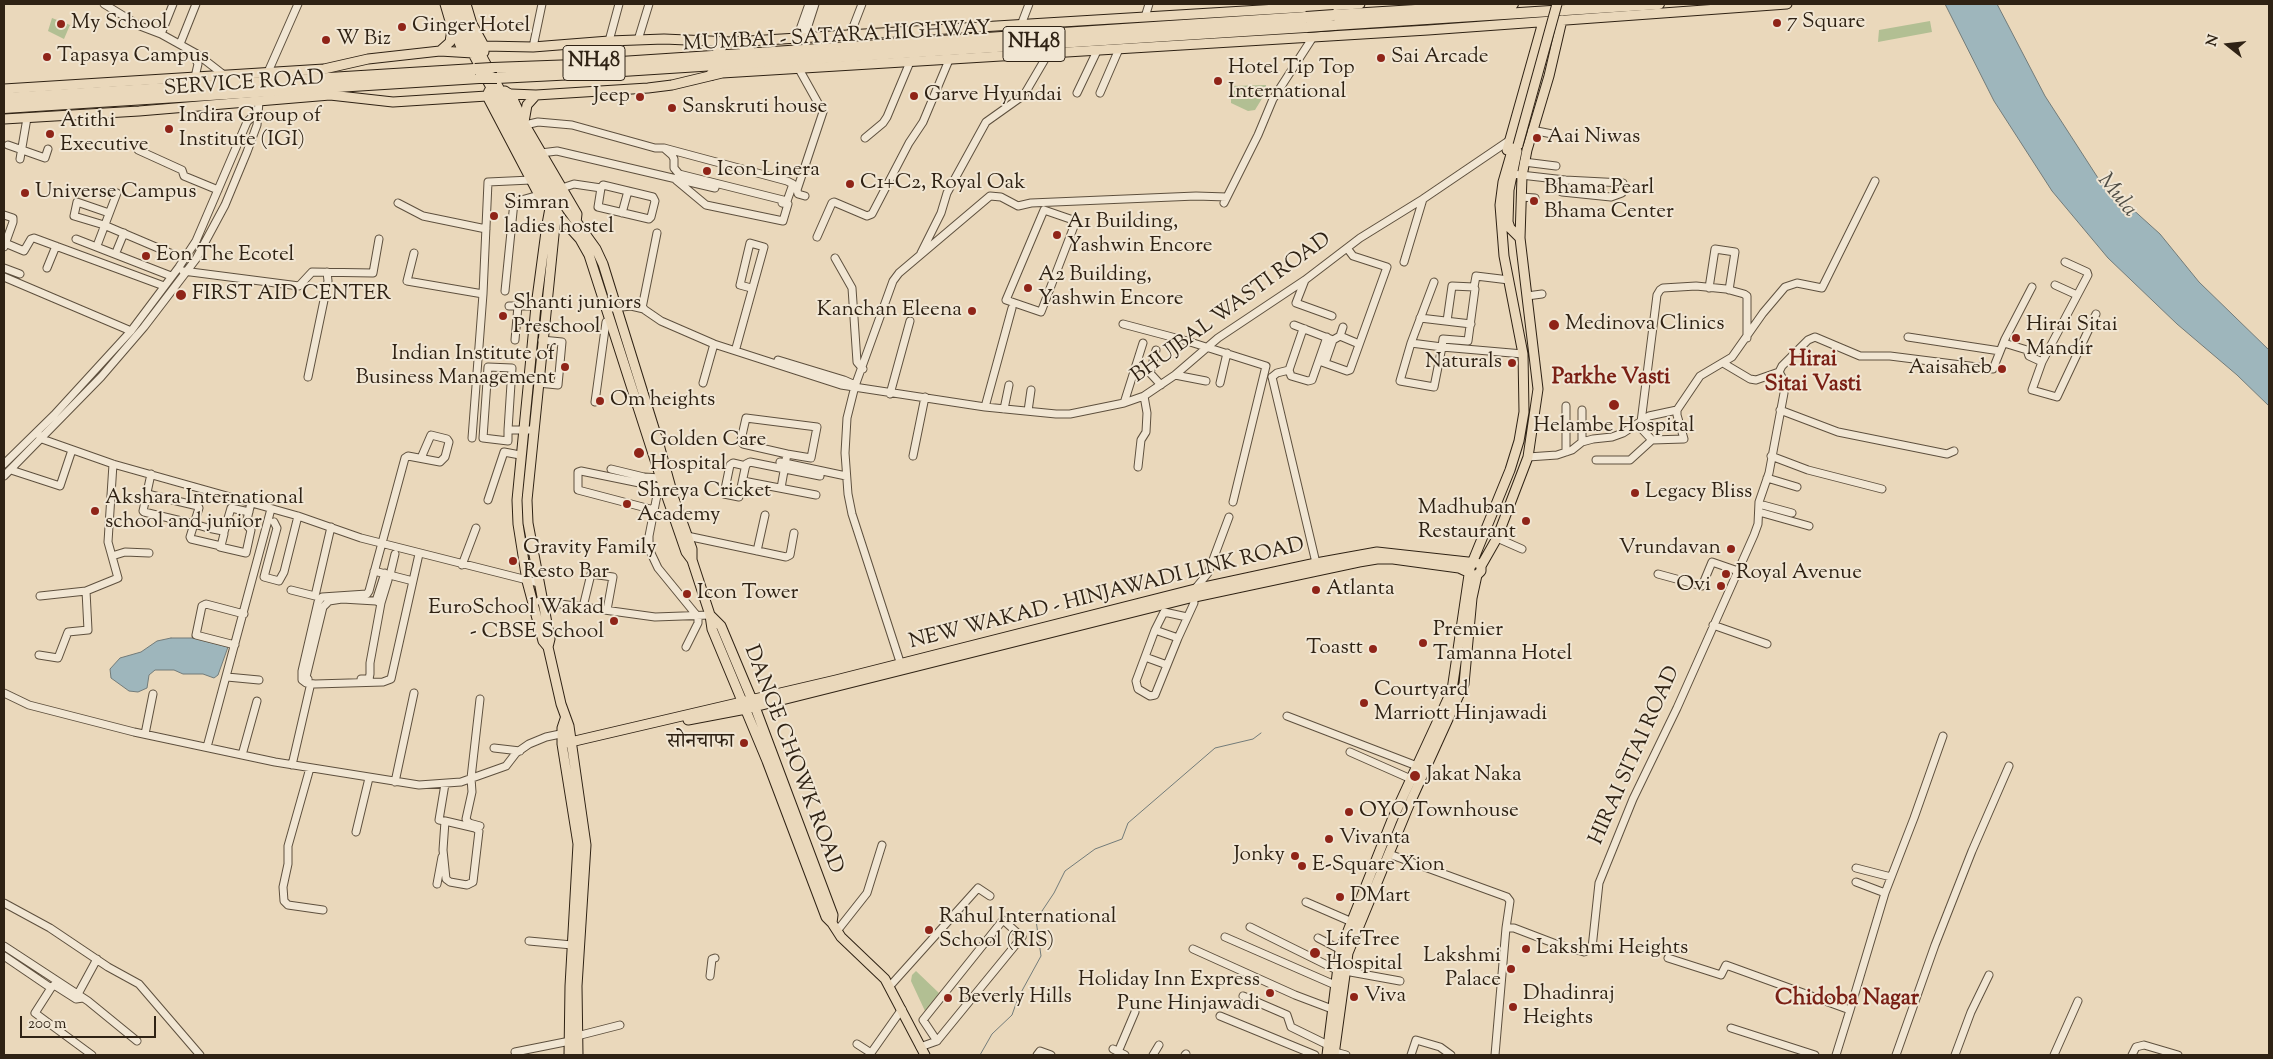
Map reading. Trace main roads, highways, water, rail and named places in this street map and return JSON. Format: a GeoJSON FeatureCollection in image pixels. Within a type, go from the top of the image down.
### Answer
{"type":"FeatureCollection","features":[{"type":"Feature","properties":{"kind":"highway","name":"MUMBAI - SATARA HIGHWAY"},"geometry":{"type":"LineString","coordinates":[[1334,20],[1513,4]]}},
{"type":"Feature","properties":{"kind":"highway","name":"MUMBAI - SATARA HIGHWAY"},"geometry":{"type":"LineString","coordinates":[[492,76],[575,65],[717,54],[1306,17],[1334,20],[1659,4]]}},
{"type":"Feature","properties":{"kind":"highway","name":"MUMBAI - SATARA HIGHWAY"},"geometry":{"type":"LineString","coordinates":[[492,76],[746,63],[1306,17]]}},
{"type":"Feature","properties":{"kind":"highway"},"geometry":{"type":"LineString","coordinates":[[717,54],[724,42]]}},
{"type":"Feature","properties":{"kind":"highway"},"geometry":{"type":"LineString","coordinates":[[739,42],[751,52]]}},
{"type":"Feature","properties":{"kind":"highway"},"geometry":{"type":"LineString","coordinates":[[746,63],[762,71]]}},
{"type":"Feature","properties":{"kind":"highway"},"geometry":{"type":"LineString","coordinates":[[711,74],[722,64]]}},
{"type":"Feature","properties":{"kind":"highway","name":"NH48"},"geometry":{"type":"LineString","coordinates":[[4,108],[477,74]]}},
{"type":"Feature","properties":{"kind":"highway","name":"NH48"},"geometry":{"type":"LineString","coordinates":[[4,98],[301,75],[477,74],[492,76]]}},
{"type":"Feature","properties":{"kind":"main road"},"geometry":{"type":"LineString","coordinates":[[445,4],[452,28],[468,53],[511,96],[541,153],[577,214],[574,227]]}},
{"type":"Feature","properties":{"kind":"main road"},"geometry":{"type":"LineString","coordinates":[[452,4],[468,53]]}},
{"type":"Feature","properties":{"kind":"main road"},"geometry":{"type":"LineString","coordinates":[[459,4],[466,27],[574,227]]}},
{"type":"Feature","properties":{"kind":"main road"},"geometry":{"type":"LineString","coordinates":[[466,4],[472,24],[484,46],[492,76],[552,207],[536,306],[522,430],[517,500],[518,524],[527,581],[542,641],[548,647]]}},
{"type":"Feature","properties":{"kind":"main road"},"geometry":{"type":"LineString","coordinates":[[484,46],[533,46],[674,39],[739,42],[1145,18],[1306,17],[1320,5],[1360,4]]}},
{"type":"Feature","properties":{"kind":"main road"},"geometry":{"type":"LineString","coordinates":[[1514,143],[1553,4]]}},
{"type":"Feature","properties":{"kind":"main road"},"geometry":{"type":"LineString","coordinates":[[1477,564],[1519,441],[1524,412],[1523,354],[1501,237],[1500,205],[1507,165],[1557,4]]}},
{"type":"Feature","properties":{"kind":"main road"},"geometry":{"type":"LineString","coordinates":[[511,94],[536,95],[648,88],[675,84],[711,74],[1530,23],[1740,5],[1787,4]]}},
{"type":"Feature","properties":{"kind":"main road"},"geometry":{"type":"LineString","coordinates":[[1313,37],[1318,33],[1320,5]]}},
{"type":"Feature","properties":{"kind":"main road"},"geometry":{"type":"LineString","coordinates":[[1331,1052],[1332,1009],[1335,985],[1389,854],[1464,684],[1472,598],[1473,574],[1470,568],[1477,564],[1497,538],[1528,457],[1538,396],[1520,238],[1522,176],[1532,130],[1562,20]]}},
{"type":"Feature","properties":{"kind":"main road"},"geometry":{"type":"LineString","coordinates":[[1520,238],[1510,228],[1508,222],[1514,143],[1544,22]]}},
{"type":"Feature","properties":{"kind":"main road"},"geometry":{"type":"LineString","coordinates":[[1530,23],[1539,39]]}},
{"type":"Feature","properties":{"kind":"main road"},"geometry":{"type":"LineString","coordinates":[[440,51],[450,42],[452,28]]}},
{"type":"Feature","properties":{"kind":"main road","name":"SERVICE ROAD"},"geometry":{"type":"LineString","coordinates":[[4,89],[268,72],[301,75],[368,59],[440,51],[468,53]]}},
{"type":"Feature","properties":{"kind":"main road"},"geometry":{"type":"LineString","coordinates":[[492,76],[487,96],[539,195],[552,207]]}},
{"type":"Feature","properties":{"kind":"main road","name":"SERVICE ROAD"},"geometry":{"type":"LineString","coordinates":[[4,119],[259,102],[330,95],[393,102],[487,96]]}},
{"type":"Feature","properties":{"kind":"main road"},"geometry":{"type":"LineString","coordinates":[[525,124],[528,105],[536,95]]}},
{"type":"Feature","properties":{"kind":"main road","name":"DANGE CHOWK ROAD"},"geometry":{"type":"LineString","coordinates":[[552,207],[596,249],[603,264],[663,483],[692,549],[692,560],[710,615],[721,626],[800,838],[826,917],[890,986],[923,1051]]}},
{"type":"Feature","properties":{"kind":"main road"},"geometry":{"type":"LineString","coordinates":[[558,214],[555,225],[532,430],[527,500],[528,523],[550,639],[548,647],[565,719],[578,844],[572,945],[574,1047]]}},
{"type":"Feature","properties":{"kind":"main road","name":"DANGE CHOWK ROAD"},"geometry":{"type":"LineString","coordinates":[[574,227],[593,267],[686,552],[692,560]]}},
{"type":"Feature","properties":{"kind":"main road"},"geometry":{"type":"LineString","coordinates":[[593,267],[603,264]]}},
{"type":"Feature","properties":{"kind":"main road"},"geometry":{"type":"LineString","coordinates":[[1524,412],[1536,413]]}},
{"type":"Feature","properties":{"kind":"main road","name":"NEW WAKAD - HINJAWADI LINK ROAD"},"geometry":{"type":"LineString","coordinates":[[567,746],[837,683],[1073,623],[1377,552],[1477,564]]}},
{"type":"Feature","properties":{"kind":"main road","name":"NEW WAKAD - HINJAWADI LINK ROAD"},"geometry":{"type":"LineString","coordinates":[[1317,567],[1377,559],[1459,568],[1473,574]]}},
{"type":"Feature","properties":{"kind":"main road"},"geometry":{"type":"LineString","coordinates":[[1331,1052],[1341,970],[1341,950],[1392,820],[1452,690],[1473,574]]}},
{"type":"Feature","properties":{"kind":"main road"},"geometry":{"type":"LineString","coordinates":[[567,746],[586,845],[574,1047]]}},
{"type":"Feature","properties":{"kind":"water","name":"Mula"},"geometry":{"type":"Polygon","coordinates":[[[1945,4],[1997,4],[2045,96],[2098,178],[2160,234],[2199,282],[2269,350],[2269,406],[2237,375],[2177,324],[2108,258],[2052,191],[1994,101],[1945,4]]]}},
{"type":"Feature","properties":{"kind":"water"},"geometry":{"type":"Polygon","coordinates":[[[171,638],[196,638],[228,647],[218,675],[214,678],[203,674],[183,674],[174,670],[155,670],[149,675],[147,688],[138,692],[129,691],[111,678],[110,669],[120,658],[141,652],[157,641],[171,638]]]}},
{"type":"Feature","properties":{"kind":"waterway"},"geometry":{"type":"LineString","coordinates":[[980,1055],[992,1034],[1012,1015],[1018,998],[1041,956],[1036,920],[1054,893],[1065,871],[1095,849],[1122,839],[1128,823],[1215,748],[1253,739],[1261,733]]}},
{"type":"Feature","properties":{"kind":"place","name":"7 Square"},"geometry":{"type":"Point","coordinates":[1777,23]}},
{"type":"Feature","properties":{"kind":"place","name":"My School"},"geometry":{"type":"Point","coordinates":[61,24]}},
{"type":"Feature","properties":{"kind":"place","name":"Ginger Hotel"},"geometry":{"type":"Point","coordinates":[402,27]}},
{"type":"Feature","properties":{"kind":"place","name":"W Biz"},"geometry":{"type":"Point","coordinates":[326,40]}},
{"type":"Feature","properties":{"kind":"place","name":"Tapasya Campus"},"geometry":{"type":"Point","coordinates":[47,57]}},
{"type":"Feature","properties":{"kind":"place","name":"Sai Arcade"},"geometry":{"type":"Point","coordinates":[1381,58]}},
{"type":"Feature","properties":{"kind":"place","name":"Hotel Tip Top International"},"geometry":{"type":"Point","coordinates":[1218,81]}},
{"type":"Feature","properties":{"kind":"place","name":"Garve Hyundai"},"geometry":{"type":"Point","coordinates":[914,96]}},
{"type":"Feature","properties":{"kind":"place","name":"Jeep"},"geometry":{"type":"Point","coordinates":[640,97]}},
{"type":"Feature","properties":{"kind":"place","name":"Sanskruti house"},"geometry":{"type":"Point","coordinates":[672,108]}},
{"type":"Feature","properties":{"kind":"place","name":"Indira Group of Institute (IGI)"},"geometry":{"type":"Point","coordinates":[169,129]}},
{"type":"Feature","properties":{"kind":"place","name":"Atithi Executive"},"geometry":{"type":"Point","coordinates":[50,134]}},
{"type":"Feature","properties":{"kind":"place","name":"Aai Niwas"},"geometry":{"type":"Point","coordinates":[1537,138]}},
{"type":"Feature","properties":{"kind":"place","name":"Icon Linera"},"geometry":{"type":"Point","coordinates":[707,171]}},
{"type":"Feature","properties":{"kind":"place","name":"C1+C2, Royal Oak"},"geometry":{"type":"Point","coordinates":[850,184]}},
{"type":"Feature","properties":{"kind":"place","name":"Universe Campus"},"geometry":{"type":"Point","coordinates":[25,193]}},
{"type":"Feature","properties":{"kind":"place","name":"Bhama Pearl Bhama Center"},"geometry":{"type":"Point","coordinates":[1534,201]}},
{"type":"Feature","properties":{"kind":"place","name":"Simran ladies hostel"},"geometry":{"type":"Point","coordinates":[494,216]}},
{"type":"Feature","properties":{"kind":"place","name":"A1 Building, Yashwin Encore"},"geometry":{"type":"Point","coordinates":[1057,235]}},
{"type":"Feature","properties":{"kind":"place","name":"Eon The Ecotel"},"geometry":{"type":"Point","coordinates":[146,256]}},
{"type":"Feature","properties":{"kind":"place","name":"A2 Building, Yashwin Encore"},"geometry":{"type":"Point","coordinates":[1028,288]}},
{"type":"Feature","properties":{"kind":"place","name":"FIRST AID CENTER"},"geometry":{"type":"Point","coordinates":[181,295]}},
{"type":"Feature","properties":{"kind":"place","name":"Kanchan Eleena"},"geometry":{"type":"Point","coordinates":[972,311]}},
{"type":"Feature","properties":{"kind":"place","name":"Shanti juniors Preschool"},"geometry":{"type":"Point","coordinates":[503,316]}},
{"type":"Feature","properties":{"kind":"place","name":"Medinova Clinics"},"geometry":{"type":"Point","coordinates":[1554,325]}},
{"type":"Feature","properties":{"kind":"place","name":"Hirai Sitai Mandir"},"geometry":{"type":"Point","coordinates":[2016,338]}},
{"type":"Feature","properties":{"kind":"place","name":"Naturals"},"geometry":{"type":"Point","coordinates":[1512,363]}},
{"type":"Feature","properties":{"kind":"place","name":"Indian Institute of Business Management"},"geometry":{"type":"Point","coordinates":[565,367]}},
{"type":"Feature","properties":{"kind":"place","name":"Aaisaheb"},"geometry":{"type":"Point","coordinates":[2002,369]}},
{"type":"Feature","properties":{"kind":"place","name":"Om heights"},"geometry":{"type":"Point","coordinates":[600,401]}},
{"type":"Feature","properties":{"kind":"place","name":"Helambe Hospital"},"geometry":{"type":"Point","coordinates":[1614,405]}},
{"type":"Feature","properties":{"kind":"place","name":"Golden Care Hospital"},"geometry":{"type":"Point","coordinates":[639,453]}},
{"type":"Feature","properties":{"kind":"place","name":"Legacy Bliss"},"geometry":{"type":"Point","coordinates":[1635,493]}},
{"type":"Feature","properties":{"kind":"place","name":"Shreya Cricket Academy"},"geometry":{"type":"Point","coordinates":[627,504]}},
{"type":"Feature","properties":{"kind":"place","name":"Akshara International school and junior"},"geometry":{"type":"Point","coordinates":[95,511]}},
{"type":"Feature","properties":{"kind":"place","name":"Madhuban Restaurant"},"geometry":{"type":"Point","coordinates":[1526,521]}},
{"type":"Feature","properties":{"kind":"place","name":"Vrundavan"},"geometry":{"type":"Point","coordinates":[1731,549]}},
{"type":"Feature","properties":{"kind":"place","name":"Gravity Family Resto Bar"},"geometry":{"type":"Point","coordinates":[513,561]}},
{"type":"Feature","properties":{"kind":"place","name":"Royal Avenue"},"geometry":{"type":"Point","coordinates":[1726,574]}},
{"type":"Feature","properties":{"kind":"place","name":"Ovi"},"geometry":{"type":"Point","coordinates":[1721,586]}},
{"type":"Feature","properties":{"kind":"place","name":"Atlanta"},"geometry":{"type":"Point","coordinates":[1316,590]}},
{"type":"Feature","properties":{"kind":"place","name":"Icon Tower"},"geometry":{"type":"Point","coordinates":[687,594]}},
{"type":"Feature","properties":{"kind":"place","name":"EuroSchool Wakad - CBSE School"},"geometry":{"type":"Point","coordinates":[614,621]}},
{"type":"Feature","properties":{"kind":"place","name":"Premier Tamanna Hotel"},"geometry":{"type":"Point","coordinates":[1423,643]}},
{"type":"Feature","properties":{"kind":"place","name":"Toastt"},"geometry":{"type":"Point","coordinates":[1373,649]}},
{"type":"Feature","properties":{"kind":"place","name":"Courtyard Marriott Hinjawadi"},"geometry":{"type":"Point","coordinates":[1364,703]}},
{"type":"Feature","properties":{"kind":"place","name":"सोनचाफा"},"geometry":{"type":"Point","coordinates":[744,743]}},
{"type":"Feature","properties":{"kind":"place","name":"Jakat Naka"},"geometry":{"type":"Point","coordinates":[1415,776]}},
{"type":"Feature","properties":{"kind":"place","name":"OYO Townhouse"},"geometry":{"type":"Point","coordinates":[1349,812]}},
{"type":"Feature","properties":{"kind":"place","name":"Vivanta"},"geometry":{"type":"Point","coordinates":[1329,839]}},
{"type":"Feature","properties":{"kind":"place","name":"Jonky"},"geometry":{"type":"Point","coordinates":[1295,856]}},
{"type":"Feature","properties":{"kind":"place","name":"E-Square Xion"},"geometry":{"type":"Point","coordinates":[1302,866]}},
{"type":"Feature","properties":{"kind":"place","name":"DMart"},"geometry":{"type":"Point","coordinates":[1340,897]}},
{"type":"Feature","properties":{"kind":"place","name":"Rahul International School (RIS)"},"geometry":{"type":"Point","coordinates":[929,930]}},
{"type":"Feature","properties":{"kind":"place","name":"Lakshmi Heights"},"geometry":{"type":"Point","coordinates":[1526,949]}},
{"type":"Feature","properties":{"kind":"place","name":"LifeTree Hospital"},"geometry":{"type":"Point","coordinates":[1315,953]}},
{"type":"Feature","properties":{"kind":"place","name":"Lakshmi Palace"},"geometry":{"type":"Point","coordinates":[1511,969]}},
{"type":"Feature","properties":{"kind":"place","name":"Holiday Inn Express Pune Hinjawadi"},"geometry":{"type":"Point","coordinates":[1270,993]}},
{"type":"Feature","properties":{"kind":"place","name":"Viva"},"geometry":{"type":"Point","coordinates":[1354,997]}},
{"type":"Feature","properties":{"kind":"place","name":"Beverly Hills"},"geometry":{"type":"Point","coordinates":[948,998]}},
{"type":"Feature","properties":{"kind":"place","name":"Dhadinraj Heights"},"geometry":{"type":"Point","coordinates":[1513,1007]}},
{"type":"Feature","properties":{"kind":"district","name":"Hirai Sitai Vasti"},"geometry":{"type":"Point","coordinates":[1813,374]}},
{"type":"Feature","properties":{"kind":"district","name":"Parkhe Vasti"},"geometry":{"type":"Point","coordinates":[1611,379]}},
{"type":"Feature","properties":{"kind":"district","name":"Chidoba Nagar"},"geometry":{"type":"Point","coordinates":[1847,1000]}}]}
